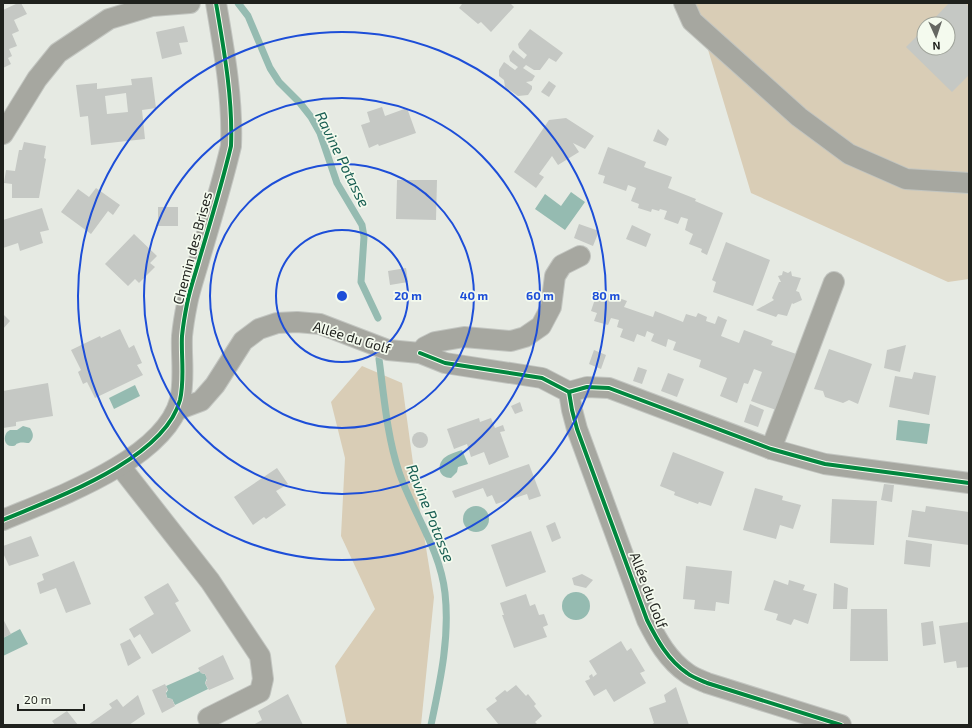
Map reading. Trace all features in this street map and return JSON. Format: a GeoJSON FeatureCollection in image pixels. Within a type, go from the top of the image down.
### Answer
{"type":"FeatureCollection","features":[{"type":"Feature","properties":{"kind":"street"},"geometry":{"type":"LineString","coordinates":[[3,134],[37,79],[58,53],[109,19],[152,6],[190,3]]}},
{"type":"Feature","properties":{"kind":"street","name":"Chemin des Brises"},"geometry":{"type":"LineString","coordinates":[[3,520],[82,487],[120,466],[162,432],[177,410],[182,390],[182,337],[187,302],[231,146],[232,128],[230,95],[216,3]]}},
{"type":"Feature","properties":{"kind":"street"},"geometry":{"type":"LineString","coordinates":[[684,3],[692,21],[799,117],[849,154],[906,179],[969,183]]}},
{"type":"Feature","properties":{"kind":"street"},"geometry":{"type":"LineString","coordinates":[[420,353],[425,347],[435,342],[464,337],[511,341],[525,337],[541,326],[551,307],[555,276],[562,265],[580,256]]}},
{"type":"Feature","properties":{"kind":"street"},"geometry":{"type":"LineString","coordinates":[[771,449],[834,282]]}},
{"type":"Feature","properties":{"kind":"street","name":"Allée du Golf"},"geometry":{"type":"LineString","coordinates":[[177,410],[201,401],[215,385],[243,341],[259,330],[277,323],[297,322],[320,324],[388,350],[420,353],[445,363],[542,378],[569,392],[577,429],[647,620],[656,640],[670,658],[687,673],[706,683],[822,722],[841,725]]}},
{"type":"Feature","properties":{"kind":"street"},"geometry":{"type":"LineString","coordinates":[[569,392],[588,387],[609,388],[771,449],[825,464],[969,483]]}},
{"type":"Feature","properties":{"kind":"street"},"geometry":{"type":"LineString","coordinates":[[120,466],[210,581],[260,656],[263,679],[260,692],[208,718]]}},
{"type":"Feature","properties":{"kind":"shaded area"},"geometry":{"type":"Polygon","coordinates":[[[694,3],[969,3],[969,279],[948,282],[751,193],[694,3]]]}},
{"type":"Feature","properties":{"kind":"shaded area"},"geometry":{"type":"Polygon","coordinates":[[[362,366],[402,383],[417,492],[434,597],[421,725],[347,725],[335,666],[375,609],[341,536],[345,458],[331,402],[362,366]]]}},
{"type":"Feature","properties":{"kind":"water"},"geometry":{"type":"Polygon","coordinates":[[[571,192],[585,202],[565,230],[535,209],[545,194],[561,206],[571,192]]]}},
{"type":"Feature","properties":{"kind":"water"},"geometry":{"type":"Polygon","coordinates":[[[135,385],[140,396],[114,409],[109,398],[135,385]]]}},
{"type":"Feature","properties":{"kind":"water"},"geometry":{"type":"Polygon","coordinates":[[[898,420],[930,424],[927,444],[896,440],[898,420]]]}},
{"type":"Feature","properties":{"kind":"water"},"geometry":{"type":"Polygon","coordinates":[[[23,426],[30,428],[33,434],[31,441],[29,443],[18,443],[13,446],[8,445],[5,441],[7,432],[10,430],[17,430],[23,426]]]}},
{"type":"Feature","properties":{"kind":"water"},"geometry":{"type":"Polygon","coordinates":[[[462,450],[468,464],[458,467],[457,472],[451,478],[441,474],[440,464],[444,458],[462,450]]]}},
{"type":"Feature","properties":{"kind":"water"},"geometry":{"type":"Polygon","coordinates":[[[476,506],[485,510],[489,519],[485,528],[476,532],[467,528],[463,519],[467,510],[476,506]]]}},
{"type":"Feature","properties":{"kind":"water"},"geometry":{"type":"Polygon","coordinates":[[[576,592],[586,596],[590,606],[586,616],[576,620],[566,616],[562,606],[566,596],[576,592]]]}},
{"type":"Feature","properties":{"kind":"water"},"geometry":{"type":"Polygon","coordinates":[[[20,629],[28,644],[3,656],[3,638],[20,629]]]}},
{"type":"Feature","properties":{"kind":"water"},"geometry":{"type":"Polygon","coordinates":[[[200,671],[201,673],[205,674],[207,678],[205,683],[208,689],[175,705],[172,699],[167,698],[166,693],[168,690],[166,686],[200,671]]]}},
{"type":"Feature","properties":{"kind":"building"},"geometry":{"type":"Polygon","coordinates":[[[21,3],[27,14],[14,20],[19,31],[12,34],[17,46],[9,49],[12,56],[8,58],[11,64],[3,68],[3,10],[21,3]]]}},
{"type":"Feature","properties":{"kind":"building"},"geometry":{"type":"Polygon","coordinates":[[[461,3],[510,3],[514,7],[491,32],[481,22],[478,24],[459,8],[462,4],[461,3]]]}},
{"type":"Feature","properties":{"kind":"building"},"geometry":{"type":"Polygon","coordinates":[[[949,3],[965,3],[969,7],[969,75],[952,92],[906,47],[916,37],[916,56],[956,56],[956,16],[937,16],[949,3]]]}},
{"type":"Feature","properties":{"kind":"building"},"geometry":{"type":"Polygon","coordinates":[[[184,26],[188,42],[179,43],[182,54],[162,59],[156,32],[184,26]]]}},
{"type":"Feature","properties":{"kind":"building"},"geometry":{"type":"Polygon","coordinates":[[[530,29],[563,53],[556,62],[549,58],[540,70],[534,70],[526,65],[523,68],[535,76],[532,81],[526,82],[532,86],[532,89],[528,95],[518,96],[505,87],[504,80],[499,76],[499,70],[504,62],[515,70],[518,67],[510,61],[509,56],[513,50],[524,59],[527,55],[519,48],[518,44],[530,29]]]}},
{"type":"Feature","properties":{"kind":"building"},"geometry":{"type":"Polygon","coordinates":[[[152,77],[156,108],[142,110],[145,139],[91,145],[88,116],[80,117],[76,85],[97,83],[97,89],[132,85],[131,79],[152,77]],[[126,93],[105,96],[107,114],[128,112],[126,93]]]}},
{"type":"Feature","properties":{"kind":"building"},"geometry":{"type":"Polygon","coordinates":[[[549,81],[556,86],[549,97],[541,92],[549,81]]]}},
{"type":"Feature","properties":{"kind":"building"},"geometry":{"type":"Polygon","coordinates":[[[382,107],[385,116],[407,108],[416,133],[369,148],[361,125],[370,122],[367,112],[382,107]]]}},
{"type":"Feature","properties":{"kind":"building"},"geometry":{"type":"Polygon","coordinates":[[[566,118],[594,136],[585,149],[573,143],[579,152],[558,165],[552,156],[539,174],[544,177],[536,188],[514,172],[549,120],[566,118]]]}},
{"type":"Feature","properties":{"kind":"building"},"geometry":{"type":"Polygon","coordinates":[[[658,129],[669,139],[666,146],[653,141],[658,129]]]}},
{"type":"Feature","properties":{"kind":"building"},"geometry":{"type":"Polygon","coordinates":[[[24,142],[46,146],[44,158],[46,159],[39,198],[12,198],[12,184],[4,183],[6,170],[15,171],[19,150],[22,150],[24,142]]]}},
{"type":"Feature","properties":{"kind":"building"},"geometry":{"type":"Polygon","coordinates":[[[608,147],[646,162],[644,167],[672,177],[668,188],[696,199],[695,201],[723,213],[707,255],[701,252],[702,249],[689,244],[693,234],[685,230],[688,219],[681,217],[678,224],[664,219],[667,211],[652,209],[651,212],[638,208],[639,204],[631,201],[636,188],[628,185],[626,191],[603,183],[605,176],[598,174],[608,147]]]}},
{"type":"Feature","properties":{"kind":"building"},"geometry":{"type":"Polygon","coordinates":[[[397,180],[437,180],[436,220],[396,219],[397,180]]]}},
{"type":"Feature","properties":{"kind":"building"},"geometry":{"type":"Polygon","coordinates":[[[96,188],[120,205],[113,215],[108,211],[91,234],[61,212],[78,189],[89,197],[96,188]]]}},
{"type":"Feature","properties":{"kind":"building"},"geometry":{"type":"Polygon","coordinates":[[[158,207],[178,207],[178,226],[158,226],[158,207]]]}},
{"type":"Feature","properties":{"kind":"building"},"geometry":{"type":"Polygon","coordinates":[[[42,208],[49,230],[40,232],[43,243],[20,251],[18,243],[3,248],[3,220],[42,208]]]}},
{"type":"Feature","properties":{"kind":"building"},"geometry":{"type":"Polygon","coordinates":[[[579,224],[599,231],[593,246],[574,238],[579,224]]]}},
{"type":"Feature","properties":{"kind":"building"},"geometry":{"type":"Polygon","coordinates":[[[632,225],[651,234],[646,247],[626,239],[632,225]]]}},
{"type":"Feature","properties":{"kind":"building"},"geometry":{"type":"Polygon","coordinates":[[[134,234],[157,256],[150,263],[155,267],[139,283],[135,279],[128,286],[105,264],[134,234]]]}},
{"type":"Feature","properties":{"kind":"building"},"geometry":{"type":"Polygon","coordinates":[[[726,242],[770,260],[753,306],[713,292],[716,282],[712,280],[726,242]]]}},
{"type":"Feature","properties":{"kind":"building"},"geometry":{"type":"Polygon","coordinates":[[[406,268],[408,282],[390,285],[388,271],[406,268]]]}},
{"type":"Feature","properties":{"kind":"building"},"geometry":{"type":"Polygon","coordinates":[[[783,271],[788,273],[791,271],[792,276],[801,278],[796,291],[799,292],[802,300],[793,304],[792,303],[787,316],[778,314],[776,317],[756,310],[774,300],[772,298],[779,282],[781,282],[778,276],[782,275],[783,271]]]}},
{"type":"Feature","properties":{"kind":"building"},"geometry":{"type":"Polygon","coordinates":[[[598,290],[627,301],[624,307],[653,317],[655,311],[683,322],[686,314],[696,317],[698,313],[707,317],[706,321],[715,324],[718,316],[727,320],[721,336],[739,343],[744,330],[773,341],[771,345],[799,355],[779,411],[751,401],[762,372],[754,369],[748,384],[744,383],[737,403],[720,396],[727,378],[699,367],[701,360],[673,350],[676,342],[668,339],[666,347],[651,341],[654,334],[647,331],[645,337],[637,334],[634,342],[620,337],[623,329],[617,327],[619,320],[611,318],[608,325],[594,321],[597,313],[591,311],[598,290]]]}},
{"type":"Feature","properties":{"kind":"building"},"geometry":{"type":"Polygon","coordinates":[[[3,314],[10,321],[3,329],[3,314]]]}},
{"type":"Feature","properties":{"kind":"building"},"geometry":{"type":"Polygon","coordinates":[[[120,329],[129,348],[134,345],[142,363],[137,365],[143,375],[95,398],[87,382],[83,384],[78,372],[81,370],[71,350],[100,336],[101,338],[120,329]]]}},
{"type":"Feature","properties":{"kind":"building"},"geometry":{"type":"Polygon","coordinates":[[[906,345],[900,372],[884,368],[887,350],[906,345]]]}},
{"type":"Feature","properties":{"kind":"building"},"geometry":{"type":"Polygon","coordinates":[[[829,349],[872,364],[858,404],[849,400],[843,403],[825,397],[823,391],[814,389],[829,349]]]}},
{"type":"Feature","properties":{"kind":"building"},"geometry":{"type":"Polygon","coordinates":[[[594,350],[606,355],[601,369],[589,364],[594,350]]]}},
{"type":"Feature","properties":{"kind":"building"},"geometry":{"type":"Polygon","coordinates":[[[638,367],[647,370],[642,384],[633,381],[638,367]]]}},
{"type":"Feature","properties":{"kind":"building"},"geometry":{"type":"Polygon","coordinates":[[[914,372],[936,376],[929,415],[889,407],[895,376],[912,379],[914,372]]]}},
{"type":"Feature","properties":{"kind":"building"},"geometry":{"type":"Polygon","coordinates":[[[668,373],[684,379],[677,397],[661,391],[668,373]]]}},
{"type":"Feature","properties":{"kind":"building"},"geometry":{"type":"Polygon","coordinates":[[[48,383],[53,416],[16,422],[16,426],[3,428],[3,391],[48,383]]]}},
{"type":"Feature","properties":{"kind":"building"},"geometry":{"type":"Polygon","coordinates":[[[520,402],[523,411],[515,414],[511,406],[520,402]]]}},
{"type":"Feature","properties":{"kind":"building"},"geometry":{"type":"Polygon","coordinates":[[[750,404],[764,410],[758,427],[744,422],[750,404]]]}},
{"type":"Feature","properties":{"kind":"building"},"geometry":{"type":"Polygon","coordinates":[[[479,418],[480,422],[491,418],[495,428],[503,425],[505,431],[500,432],[509,457],[489,465],[484,452],[471,457],[467,444],[454,449],[447,429],[479,418]]]}},
{"type":"Feature","properties":{"kind":"building"},"geometry":{"type":"Polygon","coordinates":[[[417,432],[423,432],[428,437],[426,446],[423,448],[417,448],[412,443],[412,437],[417,432]]]}},
{"type":"Feature","properties":{"kind":"building"},"geometry":{"type":"Polygon","coordinates":[[[673,452],[724,472],[711,506],[699,502],[698,504],[674,495],[675,492],[660,486],[673,452]]]}},
{"type":"Feature","properties":{"kind":"building"},"geometry":{"type":"Polygon","coordinates":[[[529,464],[541,496],[529,500],[527,494],[496,504],[492,495],[487,497],[483,488],[455,498],[452,491],[529,464]]]}},
{"type":"Feature","properties":{"kind":"building"},"geometry":{"type":"Polygon","coordinates":[[[277,468],[288,484],[276,491],[286,505],[266,519],[264,517],[253,525],[234,497],[277,468]]]}},
{"type":"Feature","properties":{"kind":"building"},"geometry":{"type":"Polygon","coordinates":[[[884,484],[894,485],[892,502],[881,500],[884,484]]]}},
{"type":"Feature","properties":{"kind":"building"},"geometry":{"type":"Polygon","coordinates":[[[755,488],[783,496],[782,500],[801,505],[793,529],[780,525],[776,539],[743,530],[755,488]]]}},
{"type":"Feature","properties":{"kind":"building"},"geometry":{"type":"Polygon","coordinates":[[[832,499],[877,501],[874,545],[830,543],[832,499]]]}},
{"type":"Feature","properties":{"kind":"building"},"geometry":{"type":"Polygon","coordinates":[[[926,506],[969,512],[969,545],[908,537],[912,510],[925,512],[926,506]]]}},
{"type":"Feature","properties":{"kind":"building"},"geometry":{"type":"Polygon","coordinates":[[[555,522],[561,538],[552,542],[546,526],[555,522]]]}},
{"type":"Feature","properties":{"kind":"building"},"geometry":{"type":"Polygon","coordinates":[[[531,531],[546,572],[506,587],[491,545],[531,531]]]}},
{"type":"Feature","properties":{"kind":"building"},"geometry":{"type":"Polygon","coordinates":[[[31,536],[39,556],[9,566],[3,553],[3,546],[31,536]]]}},
{"type":"Feature","properties":{"kind":"building"},"geometry":{"type":"Polygon","coordinates":[[[906,540],[932,544],[930,567],[904,564],[906,540]]]}},
{"type":"Feature","properties":{"kind":"building"},"geometry":{"type":"Polygon","coordinates":[[[74,561],[91,604],[66,613],[56,588],[40,594],[37,583],[44,580],[42,574],[74,561]]]}},
{"type":"Feature","properties":{"kind":"building"},"geometry":{"type":"Polygon","coordinates":[[[686,566],[732,571],[729,604],[716,602],[715,611],[694,609],[695,600],[683,599],[686,566]]]}},
{"type":"Feature","properties":{"kind":"building"},"geometry":{"type":"Polygon","coordinates":[[[582,574],[593,580],[586,588],[574,585],[572,578],[582,574]]]}},
{"type":"Feature","properties":{"kind":"building"},"geometry":{"type":"Polygon","coordinates":[[[774,580],[788,585],[789,580],[805,585],[803,590],[817,594],[808,624],[794,619],[791,625],[776,620],[778,614],[764,610],[774,580]]]}},
{"type":"Feature","properties":{"kind":"building"},"geometry":{"type":"Polygon","coordinates":[[[168,583],[179,601],[175,603],[191,631],[152,654],[140,634],[134,638],[129,629],[154,614],[144,597],[168,583]]]}},
{"type":"Feature","properties":{"kind":"building"},"geometry":{"type":"Polygon","coordinates":[[[834,583],[848,588],[847,609],[833,609],[834,583]]]}},
{"type":"Feature","properties":{"kind":"building"},"geometry":{"type":"Polygon","coordinates":[[[526,594],[530,606],[535,604],[539,615],[544,614],[548,625],[543,627],[547,637],[514,648],[502,615],[504,615],[500,603],[526,594]]]}},
{"type":"Feature","properties":{"kind":"building"},"geometry":{"type":"Polygon","coordinates":[[[851,609],[887,609],[888,661],[850,661],[851,609]]]}},
{"type":"Feature","properties":{"kind":"building"},"geometry":{"type":"Polygon","coordinates":[[[3,619],[11,634],[3,638],[3,619]]]}},
{"type":"Feature","properties":{"kind":"building"},"geometry":{"type":"Polygon","coordinates":[[[933,621],[936,644],[923,646],[921,623],[933,621]]]}},
{"type":"Feature","properties":{"kind":"building"},"geometry":{"type":"Polygon","coordinates":[[[969,622],[969,667],[957,668],[956,661],[944,663],[939,626],[969,622]]]}},
{"type":"Feature","properties":{"kind":"building"},"geometry":{"type":"Polygon","coordinates":[[[130,639],[141,658],[128,666],[120,644],[130,639]]]}},
{"type":"Feature","properties":{"kind":"building"},"geometry":{"type":"Polygon","coordinates":[[[621,641],[627,651],[631,648],[645,671],[640,673],[646,683],[614,702],[606,689],[594,696],[585,681],[590,679],[589,676],[592,674],[593,677],[597,674],[589,661],[621,641]]]}},
{"type":"Feature","properties":{"kind":"building"},"geometry":{"type":"Polygon","coordinates":[[[223,655],[234,679],[209,690],[205,683],[207,680],[205,674],[201,673],[198,668],[223,655]]]}},
{"type":"Feature","properties":{"kind":"building"},"geometry":{"type":"Polygon","coordinates":[[[165,684],[168,690],[166,691],[166,696],[169,699],[172,699],[175,706],[162,713],[152,690],[165,684]]]}},
{"type":"Feature","properties":{"kind":"building"},"geometry":{"type":"Polygon","coordinates":[[[516,685],[526,696],[528,694],[536,704],[534,706],[542,716],[535,722],[537,724],[536,725],[499,725],[486,709],[497,701],[495,698],[505,690],[507,692],[516,685]]]}},
{"type":"Feature","properties":{"kind":"building"},"geometry":{"type":"Polygon","coordinates":[[[676,687],[689,725],[651,725],[654,723],[649,708],[666,702],[664,695],[676,687]]]}},
{"type":"Feature","properties":{"kind":"building"},"geometry":{"type":"Polygon","coordinates":[[[288,694],[303,725],[253,725],[262,720],[258,711],[288,694]]]}},
{"type":"Feature","properties":{"kind":"building"},"geometry":{"type":"Polygon","coordinates":[[[138,695],[145,714],[129,725],[88,725],[112,708],[109,704],[117,699],[123,707],[138,695]]]}},
{"type":"Feature","properties":{"kind":"building"},"geometry":{"type":"Polygon","coordinates":[[[67,711],[78,725],[55,725],[52,721],[67,711]]]}},
{"type":"Feature","properties":{"kind":"waterway","name":"Ravine Potasse"},"geometry":{"type":"LineString","coordinates":[[238,3],[248,16],[270,68],[279,82],[300,103],[311,117],[320,133],[337,183],[362,225],[364,237],[361,282],[378,318]]}},
{"type":"Feature","properties":{"kind":"waterway","name":"Ravine Potasse"},"geometry":{"type":"LineString","coordinates":[[379,359],[386,416],[395,458],[405,487],[438,561],[445,593],[445,643],[441,676],[431,725]]}},
{"type":"Feature","properties":{"kind":"cycle path"},"geometry":{"type":"LineString","coordinates":[[3,520],[78,488],[131,459],[153,441],[170,421],[180,400],[183,376],[182,336],[187,304],[231,146],[231,110],[225,57],[216,3]]}},
{"type":"Feature","properties":{"kind":"cycle path"},"geometry":{"type":"LineString","coordinates":[[420,353],[445,363],[542,378],[569,392],[577,429],[647,620],[659,642],[669,656],[680,668],[707,683],[841,725]]}},
{"type":"Feature","properties":{"kind":"cycle path"},"geometry":{"type":"LineString","coordinates":[[569,392],[587,387],[609,388],[771,449],[825,464],[969,483]]}}]}
